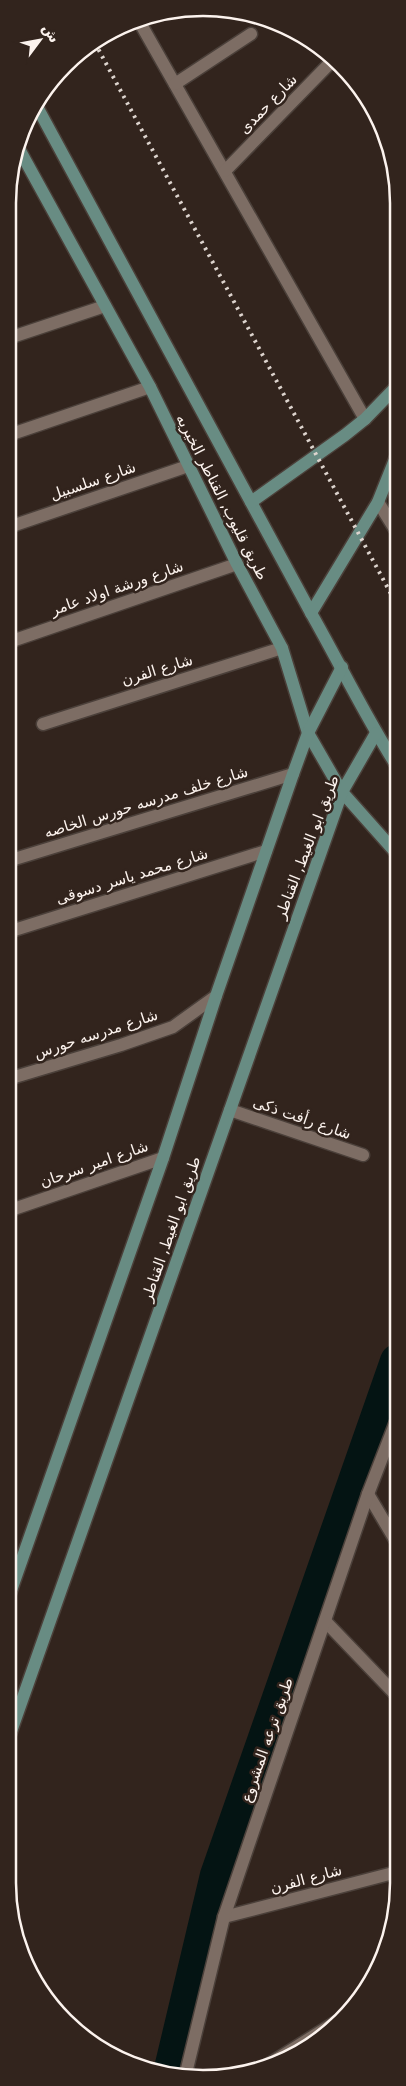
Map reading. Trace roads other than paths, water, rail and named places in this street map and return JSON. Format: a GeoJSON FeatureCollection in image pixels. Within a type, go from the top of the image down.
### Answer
{"type":"FeatureCollection","features":[{"type":"Feature","properties":{"kind":"main road","name":"طريق قليوب, القناطر الخيريه"},"geometry":{"type":"LineString","coordinates":[[40,113],[342,667],[376,733],[390,755]]}},
{"type":"Feature","properties":{"kind":"main road","name":"طريق قليوب, القناطر الخيريه"},"geometry":{"type":"LineString","coordinates":[[23,156],[150,388],[237,564],[282,648],[308,733],[342,792],[390,846]]}},
{"type":"Feature","properties":{"kind":"main road"},"geometry":{"type":"LineString","coordinates":[[251,502],[345,435],[365,419],[390,392]]}},
{"type":"Feature","properties":{"kind":"main road"},"geometry":{"type":"LineString","coordinates":[[311,613],[378,502],[390,472]]}},
{"type":"Feature","properties":{"kind":"main road","name":"طريق ابو الغيط, القناطر"},"geometry":{"type":"LineString","coordinates":[[16,1576],[163,1158],[216,996],[293,774],[308,733],[342,667]]}},
{"type":"Feature","properties":{"kind":"main road","name":"طريق ابو الغيط, القناطر"},"geometry":{"type":"LineString","coordinates":[[16,1717],[342,792],[376,733]]}},
{"type":"Feature","properties":{"kind":"street"},"geometry":{"type":"LineString","coordinates":[[142,26],[365,419]]}},
{"type":"Feature","properties":{"kind":"street"},"geometry":{"type":"LineString","coordinates":[[175,84],[251,34]]}},
{"type":"Feature","properties":{"kind":"street","name":"شارع حمدى"},"geometry":{"type":"LineString","coordinates":[[225,172],[328,65]]}},
{"type":"Feature","properties":{"kind":"street"},"geometry":{"type":"LineString","coordinates":[[16,336],[104,306]]}},
{"type":"Feature","properties":{"kind":"street"},"geometry":{"type":"LineString","coordinates":[[16,433],[150,388]]}},
{"type":"Feature","properties":{"kind":"street","name":"شارع سلسبيل"},"geometry":{"type":"LineString","coordinates":[[16,525],[188,466]]}},
{"type":"Feature","properties":{"kind":"street"},"geometry":{"type":"LineString","coordinates":[[378,502],[390,521]]}},
{"type":"Feature","properties":{"kind":"street","name":"شارع ورشة اولاد عامر"},"geometry":{"type":"LineString","coordinates":[[16,640],[237,564]]}},
{"type":"Feature","properties":{"kind":"street","name":"شارع الفرن"},"geometry":{"type":"LineString","coordinates":[[43,724],[282,648]]}},
{"type":"Feature","properties":{"kind":"street","name":"شارع خلف مدرسه حورس الخاصه"},"geometry":{"type":"LineString","coordinates":[[16,858],[293,774]]}},
{"type":"Feature","properties":{"kind":"street","name":"شارع محمد ياسر دسوقى"},"geometry":{"type":"LineString","coordinates":[[16,929],[266,851]]}},
{"type":"Feature","properties":{"kind":"street","name":"شارع مدرسه حورس"},"geometry":{"type":"LineString","coordinates":[[16,1077],[121,1045],[173,1027],[216,996]]}},
{"type":"Feature","properties":{"kind":"street","name":"شارع رأفت ذكى"},"geometry":{"type":"LineString","coordinates":[[230,1110],[363,1155]]}},
{"type":"Feature","properties":{"kind":"street","name":"شارع امير سرحان"},"geometry":{"type":"LineString","coordinates":[[16,1208],[163,1158]]}},
{"type":"Feature","properties":{"kind":"street","name":"طريق ترعه المشروع"},"geometry":{"type":"LineString","coordinates":[[187,2069],[224,1917],[324,1621],[390,1437]]}},
{"type":"Feature","properties":{"kind":"street"},"geometry":{"type":"LineString","coordinates":[[368,1494],[390,1531]]}},
{"type":"Feature","properties":{"kind":"street"},"geometry":{"type":"LineString","coordinates":[[324,1621],[390,1689]]}},
{"type":"Feature","properties":{"kind":"street","name":"شارع الفرن"},"geometry":{"type":"LineString","coordinates":[[224,1917],[390,1874]]}},
{"type":"Feature","properties":{"kind":"waterway"},"geometry":{"type":"LineString","coordinates":[[171,2067],[217,1875],[390,1381]]}},
{"type":"Feature","properties":{"kind":"railway"},"geometry":{"type":"LineString","coordinates":[[98,49],[390,592]]}}]}
